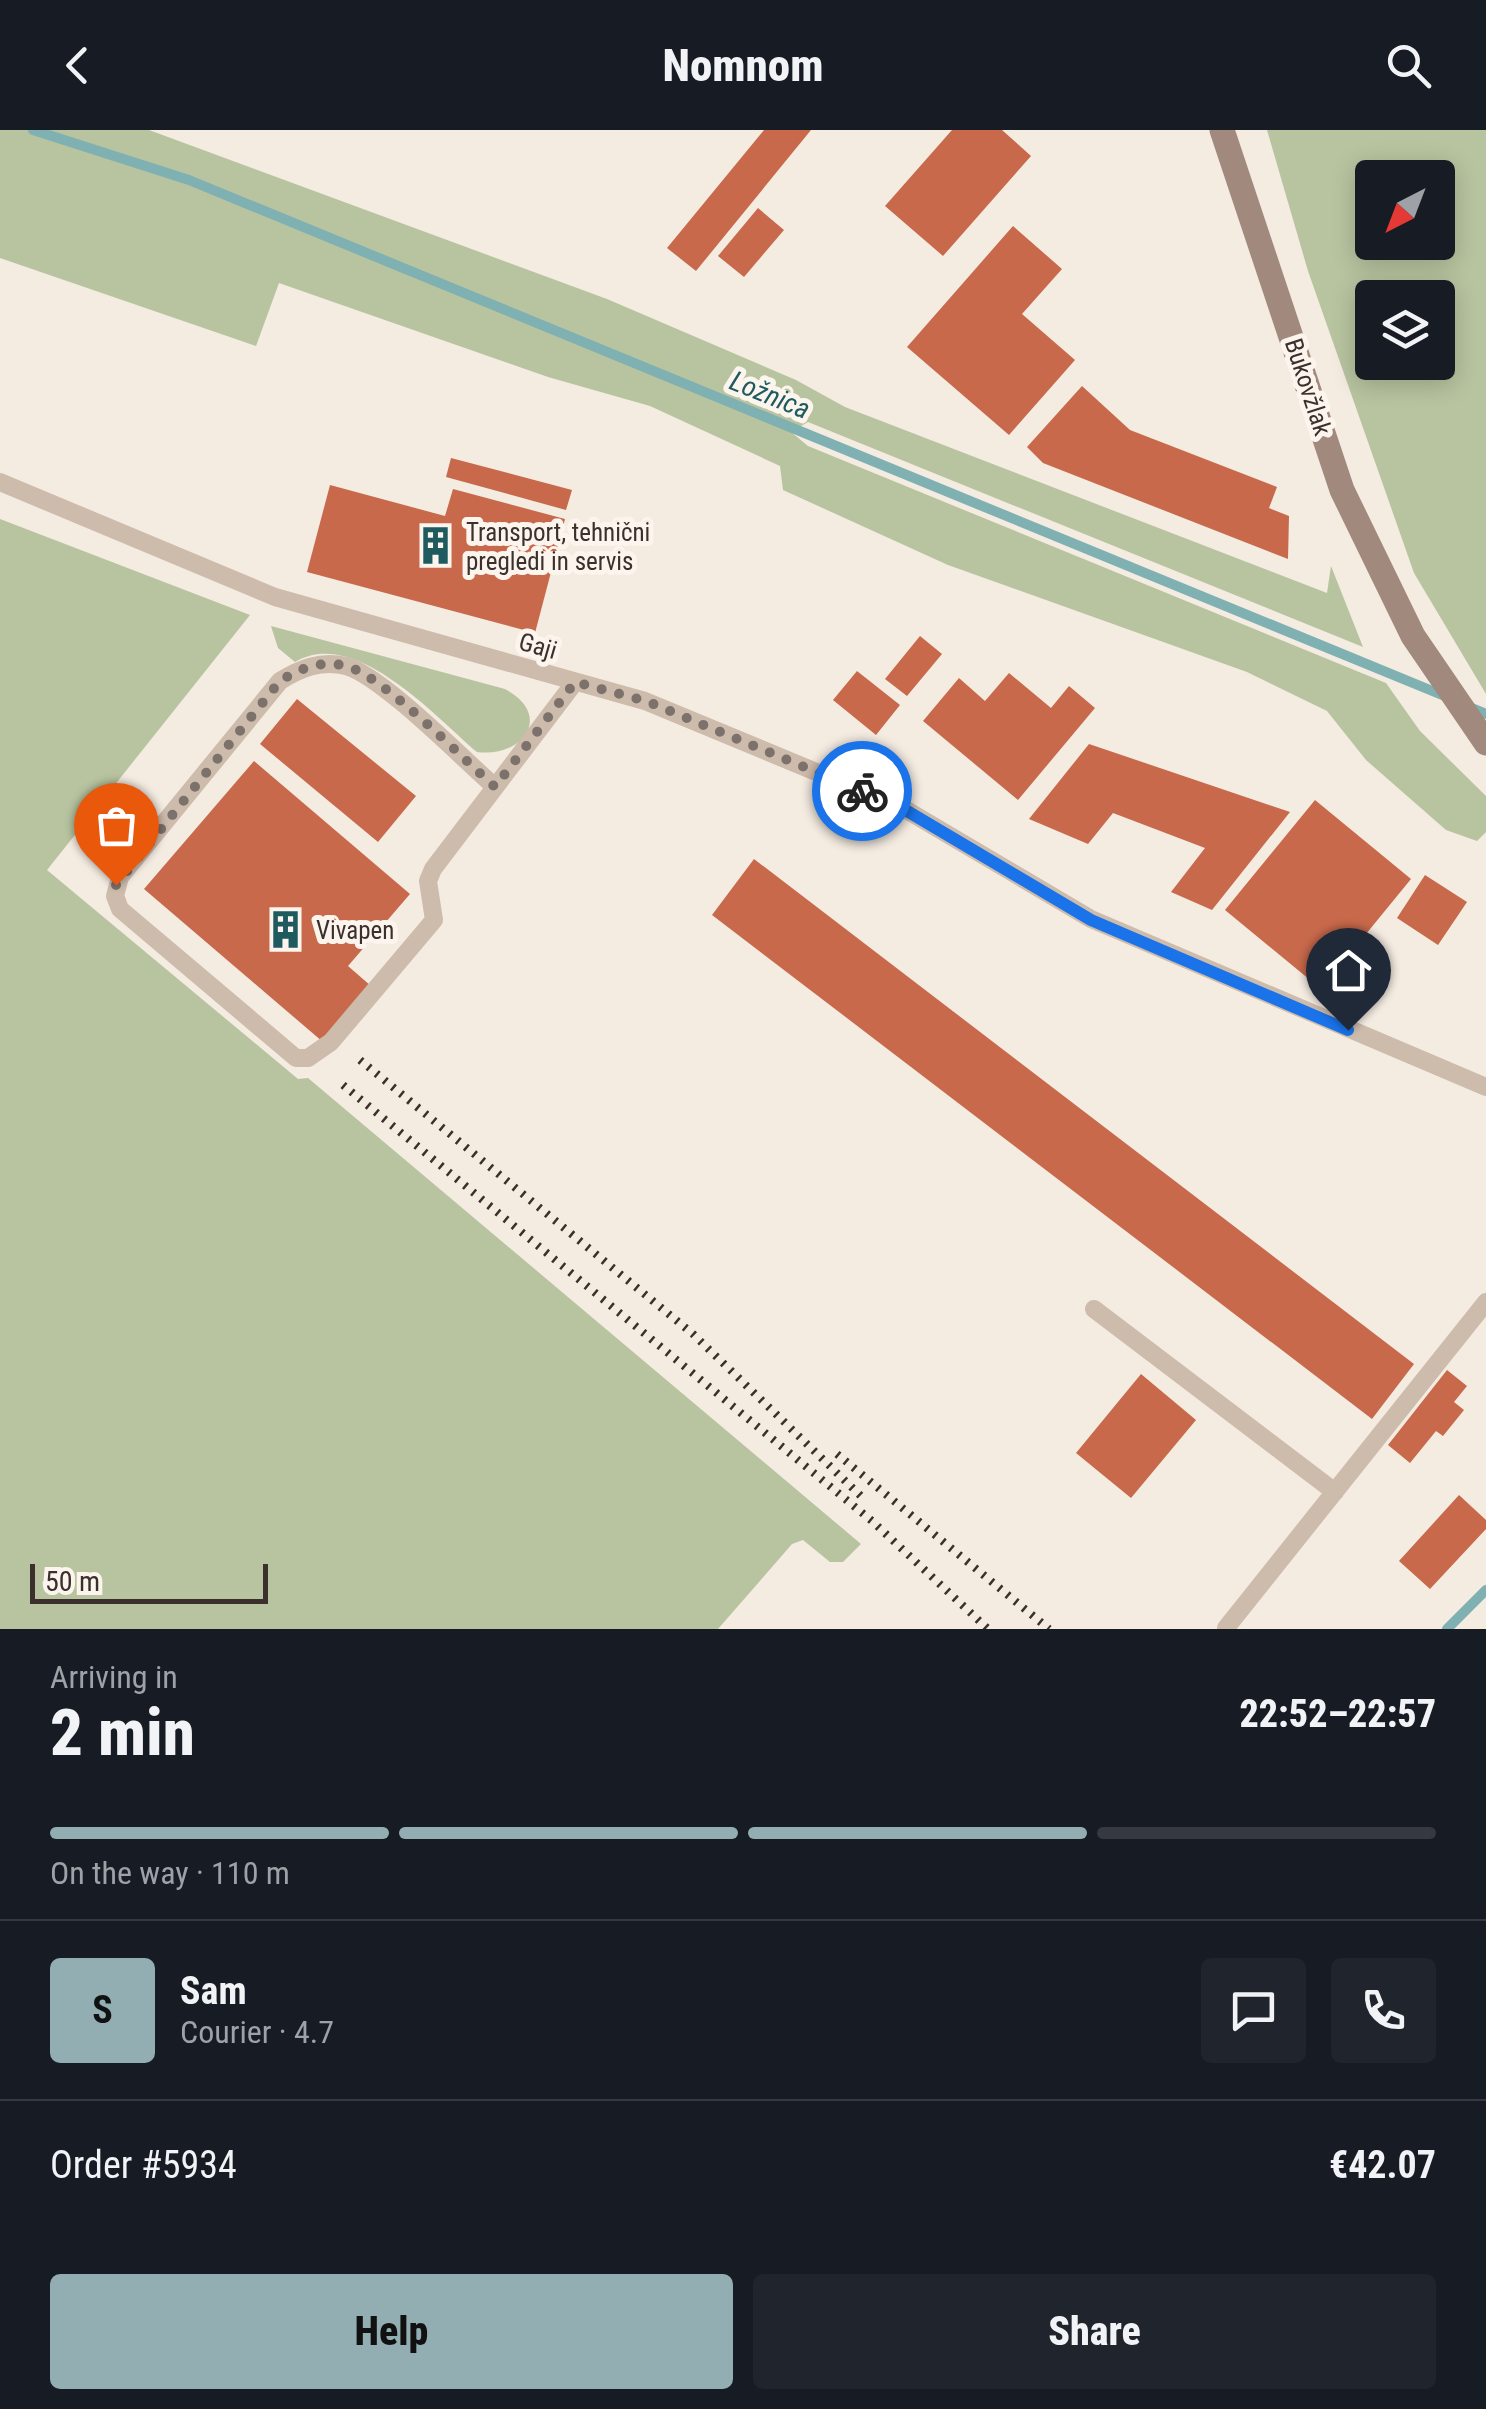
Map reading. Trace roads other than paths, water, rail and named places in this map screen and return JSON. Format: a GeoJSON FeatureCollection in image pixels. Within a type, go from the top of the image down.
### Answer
{"type":"FeatureCollection","features":[{"type":"Feature","properties":{"kind":"street","name":"Bukovžlak"},"geometry":{"type":"LineString","coordinates":[[1222,130],[1342,490],[1413,636],[1486,743]]}},
{"type":"Feature","properties":{"kind":"lane","name":"Gaji"},"geometry":{"type":"LineString","coordinates":[[0,482],[276,597],[646,701],[902,808],[1091,920],[1486,1086]]}},
{"type":"Feature","properties":{"kind":"lane"},"geometry":{"type":"LineString","coordinates":[[495,787],[375,682],[349,666],[326,663],[301,668],[268,696],[120,877],[115,896],[120,909],[296,1058],[308,1058],[331,1042],[434,920],[428,881],[433,870],[575,682]]}},
{"type":"Feature","properties":{"kind":"lane"},"geometry":{"type":"LineString","coordinates":[[1226,1628],[1486,1302]]}},
{"type":"Feature","properties":{"kind":"lane"},"geometry":{"type":"LineString","coordinates":[[1094,1309],[1334,1492]]}},
{"type":"Feature","properties":{"kind":"waterway","name":"Ložnica"},"geometry":{"type":"LineString","coordinates":[[33,130],[189,180],[1447,697]]}},
{"type":"Feature","properties":{"kind":"waterway","name":"Ložnica"},"geometry":{"type":"LineString","coordinates":[[1467,706],[1486,714]]}},
{"type":"Feature","properties":{"kind":"waterway"},"geometry":{"type":"LineString","coordinates":[[1447,1629],[1486,1590]]}},
{"type":"Feature","properties":{"kind":"railway"},"geometry":{"type":"LineString","coordinates":[[360,1060],[693,1334],[865,1500]]}},
{"type":"Feature","properties":{"kind":"railway"},"geometry":{"type":"LineString","coordinates":[[343,1085],[872,1521],[988,1629]]}},
{"type":"Feature","properties":{"kind":"railway"},"geometry":{"type":"LineString","coordinates":[[837,1454],[1049,1629]]}},
{"type":"Feature","properties":{"kind":"place","name":"Transport, tehnični pregledi in servis"},"geometry":{"type":"Point","coordinates":[436,546]}},
{"type":"Feature","properties":{"kind":"place","name":"Vivapen"},"geometry":{"type":"Point","coordinates":[286,930]}}]}
